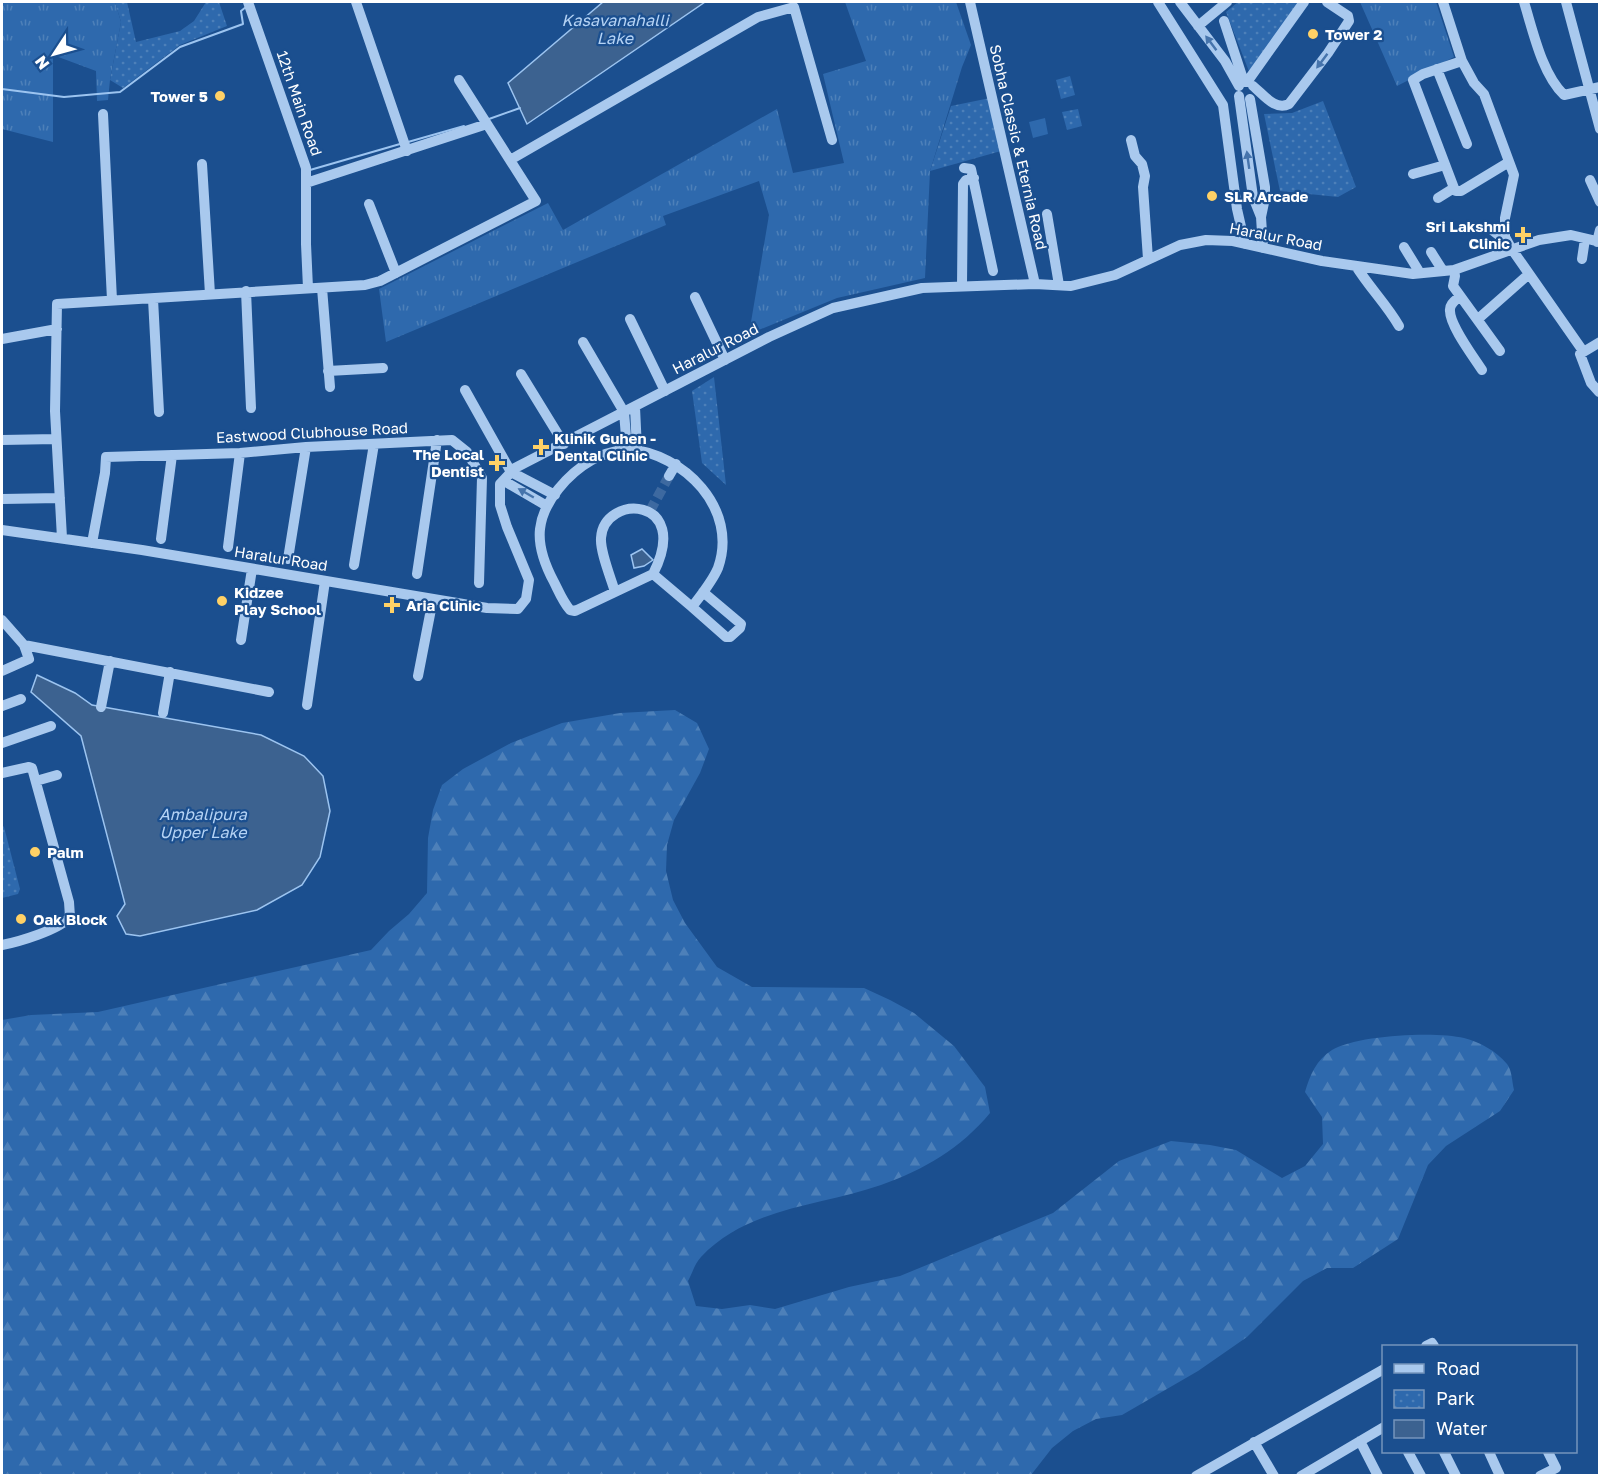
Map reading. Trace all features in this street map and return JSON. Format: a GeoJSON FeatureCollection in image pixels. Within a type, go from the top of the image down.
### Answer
{"type":"FeatureCollection","features":[{"type":"Feature","properties":{"kind":"street"},"geometry":{"type":"LineString","coordinates":[[356,2],[405,145]]}},
{"type":"Feature","properties":{"kind":"street","name":"Sobha Classic & Eternia Road"},"geometry":{"type":"LineString","coordinates":[[971,2],[1035,284]]}},
{"type":"Feature","properties":{"kind":"street"},"geometry":{"type":"LineString","coordinates":[[1158,2],[1223,105],[1237,209],[1245,244]]}},
{"type":"Feature","properties":{"kind":"street"},"geometry":{"type":"LineString","coordinates":[[1180,2],[1245,86],[1255,93],[1250,99],[1265,198],[1261,217],[1263,248]]}},
{"type":"Feature","properties":{"kind":"street"},"geometry":{"type":"LineString","coordinates":[[1198,26],[1227,2]]}},
{"type":"Feature","properties":{"kind":"street"},"geometry":{"type":"LineString","coordinates":[[1245,86],[1304,2]]}},
{"type":"Feature","properties":{"kind":"street"},"geometry":{"type":"LineString","coordinates":[[1245,86],[1277,106],[1283,107],[1289,104],[1349,21],[1348,16],[1327,2]]}},
{"type":"Feature","properties":{"kind":"street"},"geometry":{"type":"LineString","coordinates":[[1443,2],[1462,61],[1474,83],[1484,94],[1514,175],[1505,218],[1505,237],[1583,351]]}},
{"type":"Feature","properties":{"kind":"street"},"geometry":{"type":"LineString","coordinates":[[1524,2],[1536,42],[1554,85],[1564,95],[1595,88]]}},
{"type":"Feature","properties":{"kind":"street"},"geometry":{"type":"LineString","coordinates":[[1566,2],[1595,88],[1599,129]]}},
{"type":"Feature","properties":{"kind":"street","name":"12th Main Road"},"geometry":{"type":"LineString","coordinates":[[249,5],[306,168],[308,288]]}},
{"type":"Feature","properties":{"kind":"street"},"geometry":{"type":"LineString","coordinates":[[510,160],[758,17],[794,7],[832,140]]}},
{"type":"Feature","properties":{"kind":"street"},"geometry":{"type":"LineString","coordinates":[[1224,21],[1245,86],[1253,197],[1261,217]]}},
{"type":"Feature","properties":{"kind":"street"},"geometry":{"type":"LineString","coordinates":[[1462,61],[1437,69],[1413,81],[1454,188],[1456,191],[1461,191],[1509,162]]}},
{"type":"Feature","properties":{"kind":"street"},"geometry":{"type":"LineString","coordinates":[[1437,69],[1467,144]]}},
{"type":"Feature","properties":{"kind":"street"},"geometry":{"type":"LineString","coordinates":[[62,538],[56,439],[57,304],[365,285],[380,281],[536,201],[459,80]]}},
{"type":"Feature","properties":{"kind":"street"},"geometry":{"type":"LineString","coordinates":[[103,114],[112,300]]}},
{"type":"Feature","properties":{"kind":"street"},"geometry":{"type":"LineString","coordinates":[[306,183],[405,145],[485,121]]}},
{"type":"Feature","properties":{"kind":"street"},"geometry":{"type":"LineString","coordinates":[[1131,140],[1135,156],[1141,163],[1145,176],[1143,187],[1148,259]]}},
{"type":"Feature","properties":{"kind":"street"},"geometry":{"type":"LineString","coordinates":[[202,164],[210,294]]}},
{"type":"Feature","properties":{"kind":"street"},"geometry":{"type":"LineString","coordinates":[[1413,174],[1445,165]]}},
{"type":"Feature","properties":{"kind":"street"},"geometry":{"type":"LineString","coordinates":[[964,168],[970,168],[974,178],[993,271]]}},
{"type":"Feature","properties":{"kind":"street"},"geometry":{"type":"LineString","coordinates":[[962,286],[963,184],[966,180],[974,178]]}},
{"type":"Feature","properties":{"kind":"street"},"geometry":{"type":"LineString","coordinates":[[1590,180],[1599,202]]}},
{"type":"Feature","properties":{"kind":"street"},"geometry":{"type":"LineString","coordinates":[[1438,198],[1454,188]]}},
{"type":"Feature","properties":{"kind":"street"},"geometry":{"type":"LineString","coordinates":[[369,204],[396,273]]}},
{"type":"Feature","properties":{"kind":"street"},"geometry":{"type":"LineString","coordinates":[[1047,214],[1059,285]]}},
{"type":"Feature","properties":{"kind":"street"},"geometry":{"type":"LineString","coordinates":[[1491,229],[1501,237],[1505,237]]}},
{"type":"Feature","properties":{"kind":"street"},"geometry":{"type":"LineString","coordinates":[[1598,242],[1599,230]]}},
{"type":"Feature","properties":{"kind":"street","name":"Haralur Road"},"geometry":{"type":"LineString","coordinates":[[2,530],[487,608],[518,609],[526,599],[529,580],[500,505],[500,484],[515,468],[769,337],[833,308],[922,288],[1035,284],[1071,286],[1095,282],[1193,241],[1233,241],[1356,266],[1420,273],[1448,271],[1539,240],[1571,235],[1598,242]]}},
{"type":"Feature","properties":{"kind":"street"},"geometry":{"type":"LineString","coordinates":[[1582,259],[1585,239]]}},
{"type":"Feature","properties":{"kind":"street"},"geometry":{"type":"LineString","coordinates":[[1404,247],[1420,273]]}},
{"type":"Feature","properties":{"kind":"street"},"geometry":{"type":"LineString","coordinates":[[1431,252],[1455,276],[1453,286],[1500,351]]}},
{"type":"Feature","properties":{"kind":"street"},"geometry":{"type":"LineString","coordinates":[[1356,266],[1399,326]]}},
{"type":"Feature","properties":{"kind":"street"},"geometry":{"type":"LineString","coordinates":[[1478,319],[1529,274]]}},
{"type":"Feature","properties":{"kind":"street"},"geometry":{"type":"LineString","coordinates":[[322,288],[330,387]]}},
{"type":"Feature","properties":{"kind":"street"},"geometry":{"type":"LineString","coordinates":[[246,291],[251,408]]}},
{"type":"Feature","properties":{"kind":"street"},"geometry":{"type":"LineString","coordinates":[[1460,296],[1452,303],[1450,310],[1454,324],[1482,370]]}},
{"type":"Feature","properties":{"kind":"street"},"geometry":{"type":"LineString","coordinates":[[695,297],[725,360]]}},
{"type":"Feature","properties":{"kind":"street"},"geometry":{"type":"LineString","coordinates":[[153,299],[159,412]]}},
{"type":"Feature","properties":{"kind":"street"},"geometry":{"type":"LineString","coordinates":[[630,319],[666,391]]}},
{"type":"Feature","properties":{"kind":"street"},"geometry":{"type":"LineString","coordinates":[[2,339],[57,329]]}},
{"type":"Feature","properties":{"kind":"street"},"geometry":{"type":"LineString","coordinates":[[584,342],[624,412],[632,449]]}},
{"type":"Feature","properties":{"kind":"street"},"geometry":{"type":"LineString","coordinates":[[1599,342],[1580,354],[1591,383],[1599,392]]}},
{"type":"Feature","properties":{"kind":"street"},"geometry":{"type":"LineString","coordinates":[[328,371],[383,368]]}},
{"type":"Feature","properties":{"kind":"street"},"geometry":{"type":"LineString","coordinates":[[521,374],[564,444]]}},
{"type":"Feature","properties":{"kind":"street"},"geometry":{"type":"LineString","coordinates":[[465,390],[508,476],[548,506]]}},
{"type":"Feature","properties":{"kind":"street"},"geometry":{"type":"LineString","coordinates":[[632,449],[635,407]]}},
{"type":"Feature","properties":{"kind":"street"},"geometry":{"type":"LineString","coordinates":[[2,440],[56,439]]}},
{"type":"Feature","properties":{"kind":"street"},"geometry":{"type":"LineString","coordinates":[[417,574],[437,440]]}},
{"type":"Feature","properties":{"kind":"street","name":"Eastwood Clubhouse Road"},"geometry":{"type":"LineString","coordinates":[[92,543],[106,457],[240,453],[306,447],[452,440],[467,452],[482,478],[479,583]]}},
{"type":"Feature","properties":{"kind":"street"},"geometry":{"type":"LineString","coordinates":[[354,565],[374,444]]}},
{"type":"Feature","properties":{"kind":"street"},"geometry":{"type":"LineString","coordinates":[[288,559],[306,447]]}},
{"type":"Feature","properties":{"kind":"street"},"geometry":{"type":"LineString","coordinates":[[615,592],[600,540],[603,529],[609,520],[621,511],[632,508],[650,512],[659,519],[664,531],[662,556],[653,574],[575,611],[570,610],[564,604],[549,573],[543,555],[540,528],[548,506],[574,472],[593,459],[632,449],[676,464],[695,479],[712,501],[720,526],[722,549],[718,568],[692,607]]}},
{"type":"Feature","properties":{"kind":"street"},"geometry":{"type":"LineString","coordinates":[[228,547],[240,453]]}},
{"type":"Feature","properties":{"kind":"street"},"geometry":{"type":"LineString","coordinates":[[161,539],[172,455]]}},
{"type":"Feature","properties":{"kind":"street"},"geometry":{"type":"LineString","coordinates":[[669,476],[676,464]]}},
{"type":"Feature","properties":{"kind":"street"},"geometry":{"type":"LineString","coordinates":[[508,476],[555,495]]}},
{"type":"Feature","properties":{"kind":"street"},"geometry":{"type":"LineString","coordinates":[[2,499],[60,498]]}},
{"type":"Feature","properties":{"kind":"street"},"geometry":{"type":"LineString","coordinates":[[242,640],[252,569]]}},
{"type":"Feature","properties":{"kind":"street"},"geometry":{"type":"LineString","coordinates":[[653,574],[726,637],[730,637],[740,628],[741,624],[703,592]]}},
{"type":"Feature","properties":{"kind":"street"},"geometry":{"type":"LineString","coordinates":[[307,705],[325,581]]}},
{"type":"Feature","properties":{"kind":"street"},"geometry":{"type":"LineString","coordinates":[[418,676],[433,599]]}},
{"type":"Feature","properties":{"kind":"street"},"geometry":{"type":"LineString","coordinates":[[2,620],[24,645],[29,659],[2,670]]}},
{"type":"Feature","properties":{"kind":"street"},"geometry":{"type":"LineString","coordinates":[[24,645],[269,692]]}},
{"type":"Feature","properties":{"kind":"street"},"geometry":{"type":"LineString","coordinates":[[101,707],[110,661]]}},
{"type":"Feature","properties":{"kind":"street"},"geometry":{"type":"LineString","coordinates":[[163,713],[170,672]]}},
{"type":"Feature","properties":{"kind":"street"},"geometry":{"type":"LineString","coordinates":[[2,706],[21,699]]}},
{"type":"Feature","properties":{"kind":"street"},"geometry":{"type":"LineString","coordinates":[[2,743],[51,726]]}},
{"type":"Feature","properties":{"kind":"street"},"geometry":{"type":"LineString","coordinates":[[2,773],[32,768],[69,902],[70,917],[63,924],[15,943],[2,945]]}},
{"type":"Feature","properties":{"kind":"street"},"geometry":{"type":"LineString","coordinates":[[36,781],[57,775]]}},
{"type":"Feature","properties":{"kind":"street"},"geometry":{"type":"LineString","coordinates":[[1196,1476],[1382,1370]]}},
{"type":"Feature","properties":{"kind":"street"},"geometry":{"type":"LineString","coordinates":[[1301,1476],[1319,1471],[1382,1428]]}},
{"type":"Feature","properties":{"kind":"street"},"geometry":{"type":"LineString","coordinates":[[1360,1441],[1378,1476]]}},
{"type":"Feature","properties":{"kind":"street"},"geometry":{"type":"LineString","coordinates":[[1254,1442],[1275,1476]]}},
{"type":"Feature","properties":{"kind":"street"},"geometry":{"type":"LineString","coordinates":[[1409,1453],[1421,1476]]}},
{"type":"Feature","properties":{"kind":"street"},"geometry":{"type":"LineString","coordinates":[[1444,1453],[1456,1476]]}},
{"type":"Feature","properties":{"kind":"street"},"geometry":{"type":"LineString","coordinates":[[1489,1453],[1500,1476]]}},
{"type":"Feature","properties":{"kind":"street"},"geometry":{"type":"LineString","coordinates":[[1540,1476],[1556,1468],[1548,1453]]}},
{"type":"Feature","properties":{"kind":"green space"},"geometry":{"type":"Polygon","coordinates":[[[2,2],[115,2],[121,22],[108,100],[97,101],[96,71],[53,55],[53,142],[2,129],[2,2]]]}},
{"type":"Feature","properties":{"kind":"green space"},"geometry":{"type":"Polygon","coordinates":[[[115,2],[127,2],[136,42],[180,31],[194,21],[206,2],[219,2],[227,26],[180,45],[123,88],[110,80],[121,22],[115,2]]]}},
{"type":"Feature","properties":{"kind":"green space"},"geometry":{"type":"Polygon","coordinates":[[[845,2],[956,2],[971,45],[930,171],[925,278],[837,298],[749,334],[769,215],[759,181],[663,216],[666,225],[386,342],[379,289],[548,203],[563,230],[777,109],[793,173],[844,163],[823,74],[866,61],[845,2]]]}},
{"type":"Feature","properties":{"kind":"green space"},"geometry":{"type":"Polygon","coordinates":[[[1238,2],[1299,2],[1250,74],[1226,12],[1238,2]]]}},
{"type":"Feature","properties":{"kind":"green space"},"geometry":{"type":"Polygon","coordinates":[[[1360,2],[1436,2],[1454,57],[1397,86],[1360,2]]]}},
{"type":"Feature","properties":{"kind":"green space"},"geometry":{"type":"Polygon","coordinates":[[[1070,76],[1075,95],[1061,99],[1056,80],[1070,76]]]}},
{"type":"Feature","properties":{"kind":"green space"},"geometry":{"type":"Polygon","coordinates":[[[990,98],[1001,151],[930,171],[951,106],[990,98]]]}},
{"type":"Feature","properties":{"kind":"green space"},"geometry":{"type":"Polygon","coordinates":[[[1323,101],[1356,187],[1338,197],[1280,191],[1264,114],[1292,113],[1323,101]]]}},
{"type":"Feature","properties":{"kind":"green space"},"geometry":{"type":"Polygon","coordinates":[[[1078,109],[1082,126],[1067,130],[1062,112],[1078,109]]]}},
{"type":"Feature","properties":{"kind":"green space"},"geometry":{"type":"Polygon","coordinates":[[[1045,118],[1048,134],[1033,138],[1029,122],[1045,118]]]}},
{"type":"Feature","properties":{"kind":"green space"},"geometry":{"type":"Polygon","coordinates":[[[714,377],[726,485],[702,463],[692,391],[714,377]]]}},
{"type":"Feature","properties":{"kind":"green space"},"geometry":{"type":"Polygon","coordinates":[[[675,710],[697,723],[709,749],[700,773],[674,820],[667,845],[666,871],[673,900],[685,923],[717,967],[752,987],[864,988],[890,1000],[914,1013],[954,1046],[985,1087],[990,1113],[967,1137],[927,1165],[881,1185],[763,1218],[720,1240],[699,1259],[688,1281],[696,1306],[722,1309],[750,1305],[775,1309],[849,1287],[900,1276],[1053,1213],[1119,1161],[1171,1141],[1236,1150],[1282,1178],[1305,1166],[1323,1144],[1322,1117],[1305,1092],[1314,1068],[1322,1058],[1343,1045],[1396,1036],[1435,1035],[1464,1038],[1482,1045],[1503,1059],[1509,1067],[1514,1090],[1500,1111],[1446,1146],[1428,1165],[1398,1239],[1353,1268],[1327,1268],[1303,1281],[1247,1337],[1198,1371],[1122,1415],[1096,1419],[1073,1431],[1052,1448],[1031,1475],[2,1475],[2,1020],[31,1015],[98,1012],[371,950],[409,914],[427,893],[428,838],[433,810],[442,785],[463,769],[511,743],[562,723],[620,713],[675,710]]]}},
{"type":"Feature","properties":{"kind":"green space"},"geometry":{"type":"Polygon","coordinates":[[[2,825],[20,889],[18,894],[2,898],[2,825]]]}},
{"type":"Feature","properties":{"kind":"water","name":"Kasavanahalli Lake"},"geometry":{"type":"Polygon","coordinates":[[[603,2],[705,2],[527,124],[508,83],[603,2]]]}},
{"type":"Feature","properties":{"kind":"water"},"geometry":{"type":"Polygon","coordinates":[[[642,549],[653,560],[644,566],[634,568],[631,555],[642,549]]]}},
{"type":"Feature","properties":{"kind":"water","name":"Ambalipura Upper Lake"},"geometry":{"type":"Polygon","coordinates":[[[37,675],[75,693],[92,705],[261,735],[304,756],[323,776],[330,811],[320,857],[302,885],[257,910],[140,936],[126,934],[117,916],[125,904],[81,736],[31,692],[37,675]]]}},
{"type":"Feature","properties":{"kind":"waterway"},"geometry":{"type":"LineString","coordinates":[[2,89],[64,97],[120,92],[180,47],[243,24],[241,11],[246,7]]}},
{"type":"Feature","properties":{"kind":"waterway"},"geometry":{"type":"LineString","coordinates":[[489,119],[520,108]]}},
{"type":"Feature","properties":{"kind":"waterway"},"geometry":{"type":"LineString","coordinates":[[408,142],[464,126]]}},
{"type":"Feature","properties":{"kind":"waterway"},"geometry":{"type":"LineString","coordinates":[[310,170],[400,144]]}},
{"type":"Feature","properties":{"kind":"tunnel"},"geometry":{"type":"LineString","coordinates":[[650,511],[669,476]]}},
{"type":"Feature","properties":{"kind":"place","name":"Tower 2"},"geometry":{"type":"Point","coordinates":[1313,34]}},
{"type":"Feature","properties":{"kind":"place","name":"Tower 5"},"geometry":{"type":"Point","coordinates":[220,96]}},
{"type":"Feature","properties":{"kind":"place","name":"SLR Arcade"},"geometry":{"type":"Point","coordinates":[1212,196]}},
{"type":"Feature","properties":{"kind":"place","name":"Sri Lakshmi Clinic"},"geometry":{"type":"Point","coordinates":[1523,235]}},
{"type":"Feature","properties":{"kind":"place","name":"Klinik Guhen - Dental Clinic"},"geometry":{"type":"Point","coordinates":[541,447]}},
{"type":"Feature","properties":{"kind":"place","name":"The Local Dentist"},"geometry":{"type":"Point","coordinates":[497,463]}},
{"type":"Feature","properties":{"kind":"place","name":"Kidzee Play School"},"geometry":{"type":"Point","coordinates":[222,601]}},
{"type":"Feature","properties":{"kind":"place","name":"Aria Clinic"},"geometry":{"type":"Point","coordinates":[392,605]}},
{"type":"Feature","properties":{"kind":"place","name":"Palm"},"geometry":{"type":"Point","coordinates":[35,852]}},
{"type":"Feature","properties":{"kind":"place","name":"Oak Block"},"geometry":{"type":"Point","coordinates":[21,919]}}]}
